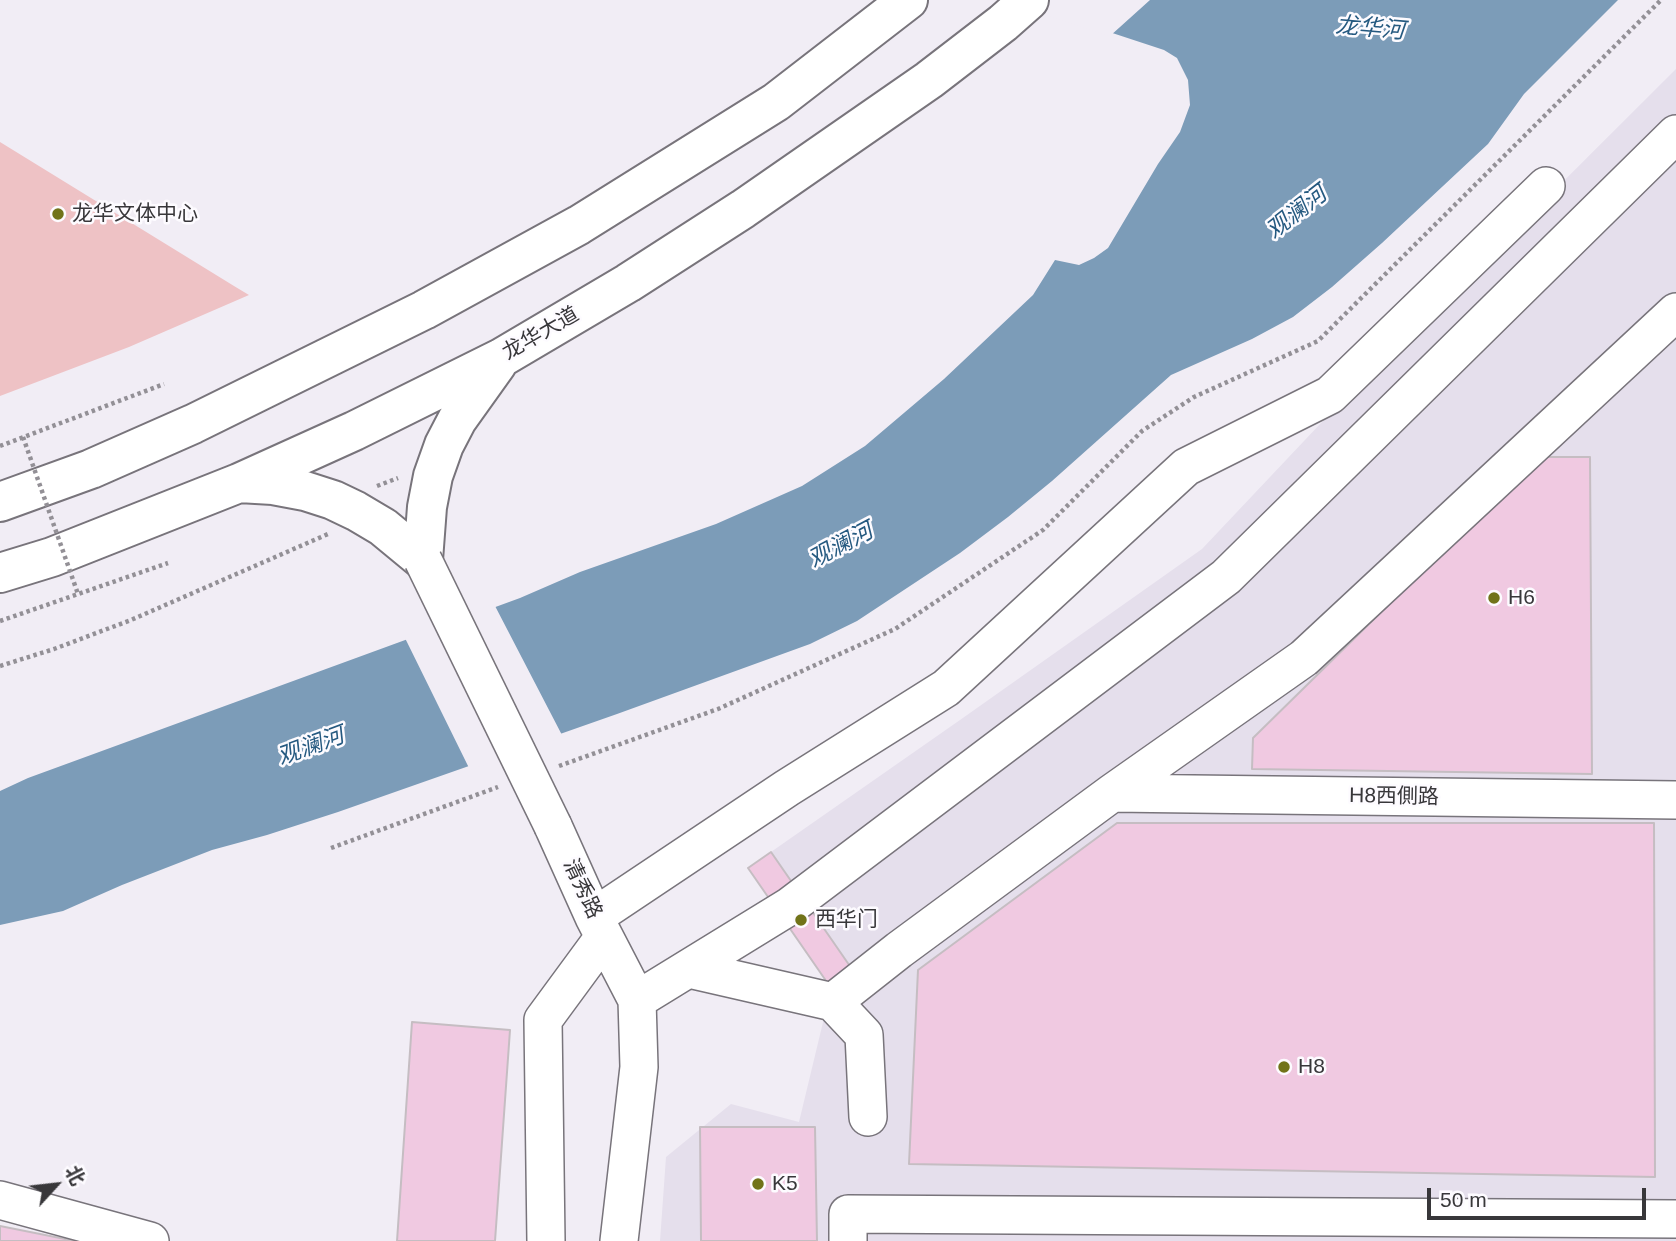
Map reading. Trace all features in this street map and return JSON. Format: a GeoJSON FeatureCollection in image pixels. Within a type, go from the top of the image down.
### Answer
{"type":"FeatureCollection","features":[{"type":"Feature","properties":{"kind":"main road"},"geometry":{"type":"LineString","coordinates":[[0,502],[91,469],[193,424],[448,297],[579,225],[776,102],[908,0]]}},
{"type":"Feature","properties":{"kind":"main road","name":"龙华大道"},"geometry":{"type":"LineString","coordinates":[[0,573],[52,557],[239,483],[354,431],[501,358],[628,283],[743,209],[929,79],[1029,0]]}},
{"type":"Feature","properties":{"kind":"main road"},"geometry":{"type":"LineString","coordinates":[[423,560],[427,507],[433,476],[444,446],[457,420],[501,358]]}},
{"type":"Feature","properties":{"kind":"main road"},"geometry":{"type":"LineString","coordinates":[[239,483],[273,485],[333,500],[383,527],[423,560]]}},
{"type":"Feature","properties":{"kind":"street"},"geometry":{"type":"LineString","coordinates":[[636,1000],[790,906],[1226,577],[1676,134]]}},
{"type":"Feature","properties":{"kind":"street"},"geometry":{"type":"LineString","coordinates":[[546,1241],[543,1020],[599,927],[788,788],[946,688],[1186,467],[1331,395],[1546,186]]}},
{"type":"Feature","properties":{"kind":"street"},"geometry":{"type":"LineString","coordinates":[[833,1002],[1112,793],[1304,657],[1676,312]]}},
{"type":"Feature","properties":{"kind":"street","name":"清秀路"},"geometry":{"type":"LineString","coordinates":[[423,560],[636,1000],[639,1067],[619,1241]]}},
{"type":"Feature","properties":{"kind":"street","name":"H8西側路"},"geometry":{"type":"LineString","coordinates":[[1112,793],[1676,800]]}},
{"type":"Feature","properties":{"kind":"street"},"geometry":{"type":"LineString","coordinates":[[689,969],[833,1002],[864,1035],[869,1117]]}},
{"type":"Feature","properties":{"kind":"street"},"geometry":{"type":"LineString","coordinates":[[0,1200],[150,1241]]}},
{"type":"Feature","properties":{"kind":"street"},"geometry":{"type":"LineString","coordinates":[[848,1241],[848,1214],[1676,1219]]}},
{"type":"Feature","properties":{"kind":"path"},"geometry":{"type":"LineString","coordinates":[[550,769],[718,709],[895,629],[1043,530],[1142,431],[1194,397],[1318,341],[1661,0]]}},
{"type":"Feature","properties":{"kind":"path"},"geometry":{"type":"LineString","coordinates":[[0,446],[164,384]]}},
{"type":"Feature","properties":{"kind":"path"},"geometry":{"type":"LineString","coordinates":[[23,438],[78,594]]}},
{"type":"Feature","properties":{"kind":"path"},"geometry":{"type":"LineString","coordinates":[[374,488],[409,474]]}},
{"type":"Feature","properties":{"kind":"path"},"geometry":{"type":"LineString","coordinates":[[0,666],[131,620],[332,532]]}},
{"type":"Feature","properties":{"kind":"path"},"geometry":{"type":"LineString","coordinates":[[0,621],[168,564]]}},
{"type":"Feature","properties":{"kind":"path"},"geometry":{"type":"LineString","coordinates":[[331,848],[498,787]]}},
{"type":"Feature","properties":{"kind":"shaded area"},"geometry":{"type":"Polygon","coordinates":[[[1676,69],[1676,1241],[660,1241],[666,1157],[731,1104],[799,1122],[831,989],[748,868],[1202,549],[1321,423],[1676,69]]]}},
{"type":"Feature","properties":{"kind":"shaded area","name":"龙华文体中心"},"geometry":{"type":"Polygon","coordinates":[[[0,142],[249,295],[129,347],[0,396],[0,142]]]}},
{"type":"Feature","properties":{"kind":"water"},"geometry":{"type":"Polygon","coordinates":[[[1012,0],[1618,0],[1524,94],[1488,144],[1332,287],[1293,317],[1252,339],[1171,375],[1008,517],[960,553],[857,621],[810,644],[617,714],[338,812],[212,850],[63,911],[0,925],[0,791],[28,778],[520,598],[580,572],[716,524],[802,486],[865,446],[944,379],[1033,295],[1055,260],[1079,265],[1108,248],[1180,132],[1190,105],[1188,80],[1177,58],[1164,50],[1012,0]]]}},
{"type":"Feature","properties":{"kind":"pier"},"geometry":{"type":"Polygon","coordinates":[[[1008,0],[1150,0],[1110,36],[1008,0]]]}},
{"type":"Feature","properties":{"kind":"pier"},"geometry":{"type":"Polygon","coordinates":[[[494,604],[563,737],[470,770],[404,636],[494,604]]]}},
{"type":"Feature","properties":{"kind":"building","name":"H6"},"geometry":{"type":"Polygon","coordinates":[[[1539,457],[1590,457],[1592,774],[1252,769],[1253,738],[1539,457]]]}},
{"type":"Feature","properties":{"kind":"building","name":"H8"},"geometry":{"type":"Polygon","coordinates":[[[1117,823],[1654,823],[1655,1177],[909,1164],[918,970],[1117,823]]]}},
{"type":"Feature","properties":{"kind":"building","name":"西华门"},"geometry":{"type":"Polygon","coordinates":[[[771,852],[854,972],[831,988],[748,868],[771,852]]]}},
{"type":"Feature","properties":{"kind":"building"},"geometry":{"type":"Polygon","coordinates":[[[412,1022],[510,1030],[495,1241],[397,1241],[412,1022]]]}},
{"type":"Feature","properties":{"kind":"building","name":"K5"},"geometry":{"type":"Polygon","coordinates":[[[700,1127],[815,1127],[817,1241],[701,1241],[700,1127]]]}},
{"type":"Feature","properties":{"kind":"building"},"geometry":{"type":"Polygon","coordinates":[[[0,1226],[75,1241],[0,1241],[0,1226]]]}},
{"type":"Feature","properties":{"kind":"place","name":"龙华文体中心"},"geometry":{"type":"Point","coordinates":[58,214]}},
{"type":"Feature","properties":{"kind":"place","name":"H6"},"geometry":{"type":"Point","coordinates":[1494,598]}},
{"type":"Feature","properties":{"kind":"place","name":"西华门"},"geometry":{"type":"Point","coordinates":[801,920]}},
{"type":"Feature","properties":{"kind":"place","name":"H8"},"geometry":{"type":"Point","coordinates":[1284,1067]}},
{"type":"Feature","properties":{"kind":"place","name":"K5"},"geometry":{"type":"Point","coordinates":[758,1184]}},
{"type":"Feature","properties":{"kind":"water label","name":"龙华河"},"geometry":{"type":"Point","coordinates":[1370,29]}},
{"type":"Feature","properties":{"kind":"water label","name":"观澜河"},"geometry":{"type":"Point","coordinates":[1297,213]}},
{"type":"Feature","properties":{"kind":"water label","name":"观澜河"},"geometry":{"type":"Point","coordinates":[841,546]}},
{"type":"Feature","properties":{"kind":"water label","name":"观澜河"},"geometry":{"type":"Point","coordinates":[311,747]}}]}
